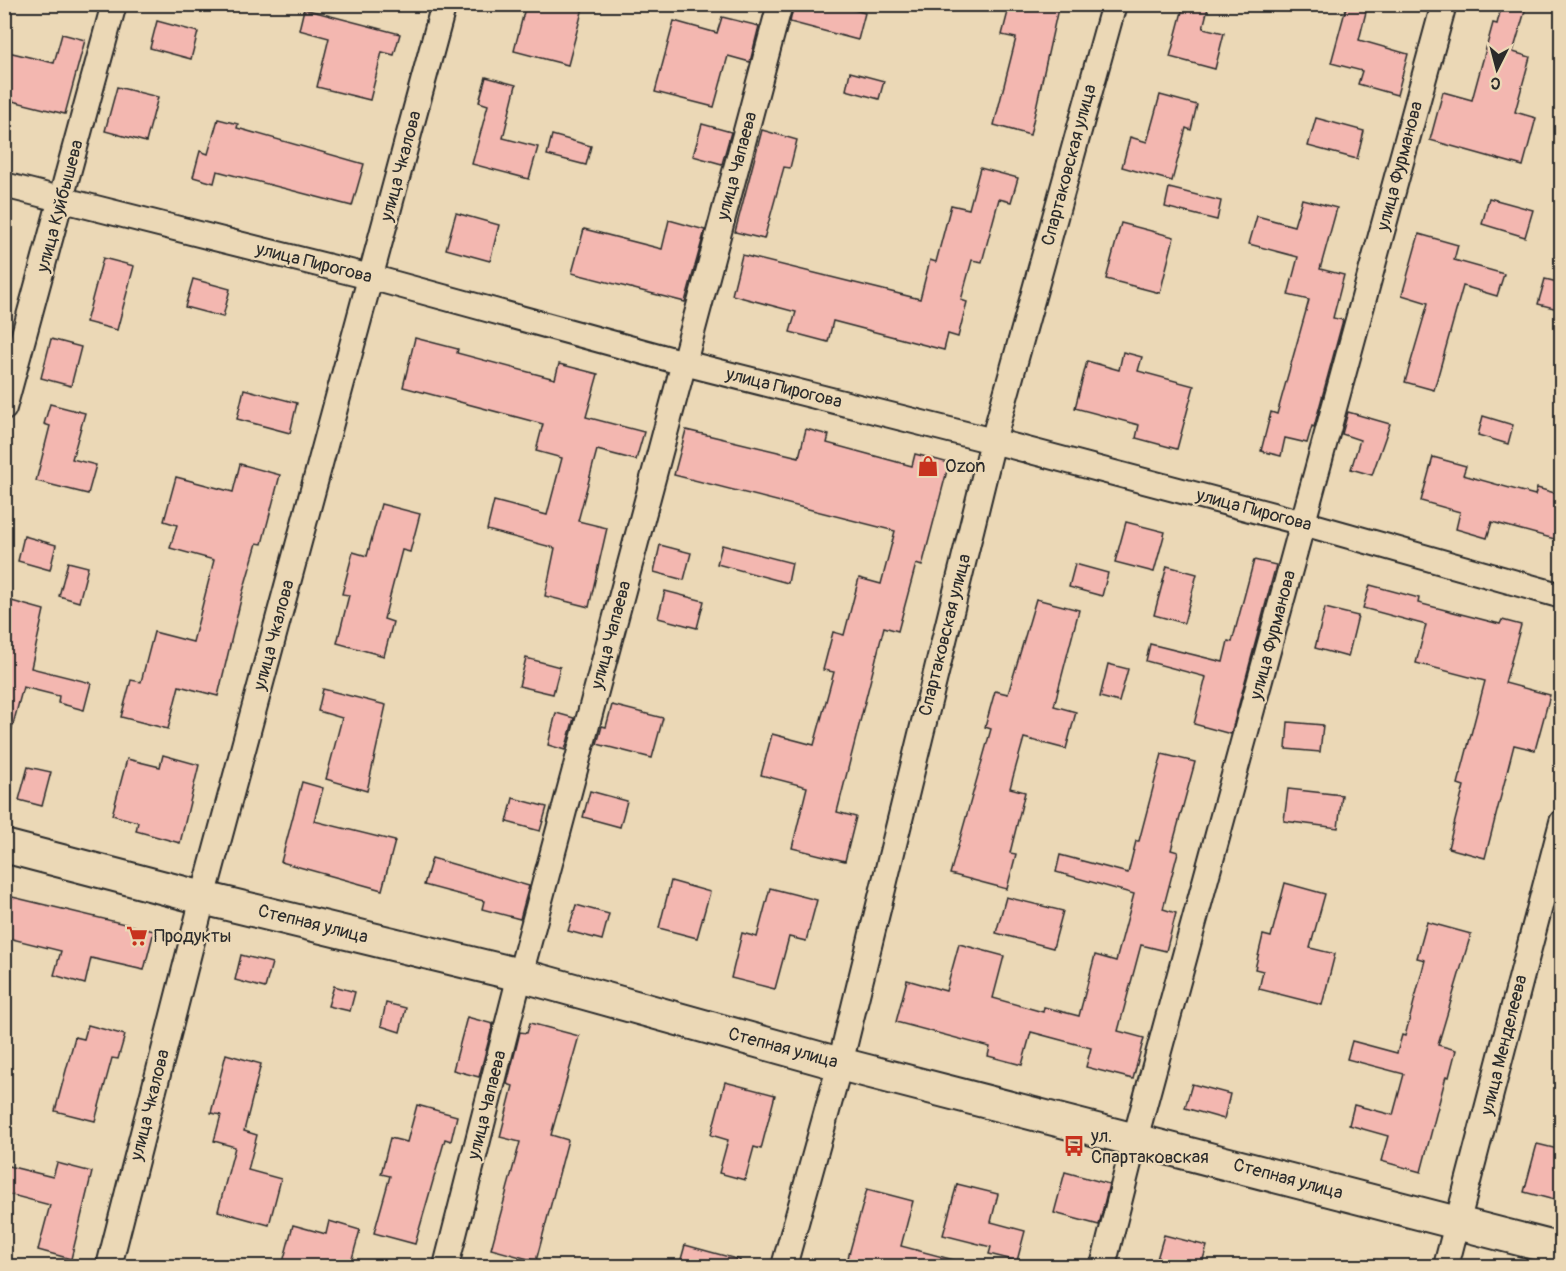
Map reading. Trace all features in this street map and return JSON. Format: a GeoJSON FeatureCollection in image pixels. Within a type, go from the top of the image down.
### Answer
{"type":"FeatureCollection","features":[{"type":"Feature","properties":{"kind":"main road","name":"Степная улица"},"geometry":{"type":"LineString","coordinates":[[4,846],[203,898],[520,975],[840,1064],[1562,1250]]}},
{"type":"Feature","properties":{"kind":"street","name":"улица Куйбышева"},"geometry":{"type":"LineString","coordinates":[[4,408],[114,4]]}},
{"type":"Feature","properties":{"kind":"street","name":"улица Чкалова"},"geometry":{"type":"LineString","coordinates":[[109,1266],[203,898],[444,4]]}},
{"type":"Feature","properties":{"kind":"street","name":"улица Чапаева"},"geometry":{"type":"LineString","coordinates":[[446,1266],[520,975],[780,4]]}},
{"type":"Feature","properties":{"kind":"street","name":"Спартаковская улица"},"geometry":{"type":"LineString","coordinates":[[784,1266],[840,1064],[993,441],[1114,4]]}},
{"type":"Feature","properties":{"kind":"street","name":"улица Фурманова"},"geometry":{"type":"LineString","coordinates":[[1103,1266],[1135,1139],[1444,4]]}},
{"type":"Feature","properties":{"kind":"street","name":"улица Пирогова"},"geometry":{"type":"LineString","coordinates":[[4,185],[370,277],[684,363],[993,441],[1303,523],[1562,596]]}},
{"type":"Feature","properties":{"kind":"street","name":"улица Менделеева"},"geometry":{"type":"LineString","coordinates":[[1446,1266],[1562,822]]}},
{"type":"Feature","properties":{"kind":"building"},"geometry":{"type":"Polygon","coordinates":[[[526,4],[584,4],[568,65],[514,51],[526,4]]]}},
{"type":"Feature","properties":{"kind":"building"},"geometry":{"type":"Polygon","coordinates":[[[794,4],[833,4],[865,13],[858,40],[790,22],[794,4]]]}},
{"type":"Feature","properties":{"kind":"building"},"geometry":{"type":"Polygon","coordinates":[[[1010,4],[1059,4],[1030,135],[994,125],[1016,38],[1002,35],[1010,4]]]}},
{"type":"Feature","properties":{"kind":"building"},"geometry":{"type":"Polygon","coordinates":[[[1184,4],[1209,4],[1203,28],[1224,33],[1215,69],[1170,57],[1184,4]]]}},
{"type":"Feature","properties":{"kind":"building"},"geometry":{"type":"Polygon","coordinates":[[[1347,4],[1368,4],[1359,40],[1408,54],[1397,95],[1358,84],[1362,71],[1331,63],[1347,4]]]}},
{"type":"Feature","properties":{"kind":"building"},"geometry":{"type":"Polygon","coordinates":[[[1502,4],[1527,4],[1513,52],[1530,57],[1515,112],[1536,118],[1523,166],[1430,140],[1443,92],[1472,100],[1493,23],[1497,24],[1502,4]]]}},
{"type":"Feature","properties":{"kind":"building"},"geometry":{"type":"Polygon","coordinates":[[[304,9],[400,34],[394,55],[382,52],[370,100],[317,87],[329,38],[299,30],[304,9]]]}},
{"type":"Feature","properties":{"kind":"building"},"geometry":{"type":"Polygon","coordinates":[[[722,17],[759,26],[750,62],[728,56],[714,107],[655,92],[674,21],[717,33],[722,17]]]}},
{"type":"Feature","properties":{"kind":"building"},"geometry":{"type":"Polygon","coordinates":[[[157,21],[198,32],[191,59],[150,48],[157,21]]]}},
{"type":"Feature","properties":{"kind":"building"},"geometry":{"type":"Polygon","coordinates":[[[62,34],[85,40],[65,114],[4,99],[4,51],[54,63],[62,34]]]}},
{"type":"Feature","properties":{"kind":"building"},"geometry":{"type":"Polygon","coordinates":[[[850,72],[884,81],[879,99],[846,90],[850,72]]]}},
{"type":"Feature","properties":{"kind":"building"},"geometry":{"type":"Polygon","coordinates":[[[486,77],[516,85],[503,138],[538,147],[529,179],[472,164],[488,105],[479,102],[486,77]]]}},
{"type":"Feature","properties":{"kind":"building"},"geometry":{"type":"Polygon","coordinates":[[[117,87],[158,97],[146,142],[105,131],[117,87]]]}},
{"type":"Feature","properties":{"kind":"building"},"geometry":{"type":"Polygon","coordinates":[[[1160,95],[1197,105],[1191,130],[1186,128],[1172,181],[1122,167],[1130,137],[1147,142],[1160,95]]]}},
{"type":"Feature","properties":{"kind":"building"},"geometry":{"type":"Polygon","coordinates":[[[1316,118],[1364,131],[1357,159],[1308,146],[1316,118]]]}},
{"type":"Feature","properties":{"kind":"building"},"geometry":{"type":"Polygon","coordinates":[[[218,119],[238,124],[237,128],[364,164],[352,206],[217,171],[214,183],[193,177],[200,151],[208,154],[218,119]]]}},
{"type":"Feature","properties":{"kind":"building"},"geometry":{"type":"Polygon","coordinates":[[[702,124],[731,132],[722,164],[693,156],[702,124]]]}},
{"type":"Feature","properties":{"kind":"building"},"geometry":{"type":"Polygon","coordinates":[[[762,130],[797,140],[790,168],[784,167],[764,239],[735,232],[762,130]]]}},
{"type":"Feature","properties":{"kind":"building"},"geometry":{"type":"Polygon","coordinates":[[[552,135],[591,146],[586,165],[547,155],[552,135]]]}},
{"type":"Feature","properties":{"kind":"building"},"geometry":{"type":"Polygon","coordinates":[[[980,168],[1018,178],[1011,202],[999,199],[982,262],[972,260],[961,300],[967,302],[958,337],[948,334],[944,350],[833,321],[828,342],[790,332],[796,312],[732,295],[742,255],[920,299],[930,260],[936,262],[951,205],[969,209],[980,168]]]}},
{"type":"Feature","properties":{"kind":"building"},"geometry":{"type":"Polygon","coordinates":[[[1169,188],[1221,201],[1217,220],[1165,207],[1169,188]]]}},
{"type":"Feature","properties":{"kind":"building"},"geometry":{"type":"Polygon","coordinates":[[[1489,198],[1533,210],[1525,237],[1482,224],[1489,198]]]}},
{"type":"Feature","properties":{"kind":"building"},"geometry":{"type":"Polygon","coordinates":[[[1302,199],[1337,208],[1320,269],[1344,275],[1333,318],[1343,320],[1314,427],[1312,426],[1307,443],[1285,438],[1281,456],[1261,451],[1271,412],[1277,414],[1309,300],[1288,295],[1298,257],[1249,244],[1257,216],[1294,226],[1302,199]]]}},
{"type":"Feature","properties":{"kind":"building"},"geometry":{"type":"Polygon","coordinates":[[[456,213],[499,225],[490,261],[446,249],[456,213]]]}},
{"type":"Feature","properties":{"kind":"building"},"geometry":{"type":"Polygon","coordinates":[[[669,220],[705,230],[685,302],[572,273],[584,229],[662,249],[669,220]]]}},
{"type":"Feature","properties":{"kind":"building"},"geometry":{"type":"Polygon","coordinates":[[[1121,223],[1174,237],[1160,293],[1106,279],[1121,223]]]}},
{"type":"Feature","properties":{"kind":"building"},"geometry":{"type":"Polygon","coordinates":[[[1419,234],[1458,245],[1454,260],[1504,274],[1497,296],[1463,286],[1434,390],[1405,382],[1428,303],[1402,295],[1419,234]]]}},
{"type":"Feature","properties":{"kind":"building"},"geometry":{"type":"Polygon","coordinates":[[[103,258],[134,266],[117,330],[86,322],[103,258]]]}},
{"type":"Feature","properties":{"kind":"building"},"geometry":{"type":"Polygon","coordinates":[[[193,279],[230,289],[223,317],[185,307],[193,279]]]}},
{"type":"Feature","properties":{"kind":"building"},"geometry":{"type":"Polygon","coordinates":[[[1545,279],[1562,283],[1562,310],[1538,304],[1545,279]]]}},
{"type":"Feature","properties":{"kind":"building"},"geometry":{"type":"Polygon","coordinates":[[[415,338],[458,349],[457,353],[555,379],[559,364],[598,374],[586,417],[644,432],[636,460],[597,450],[578,521],[607,528],[589,607],[545,596],[555,548],[487,530],[494,501],[547,515],[562,458],[536,451],[543,424],[403,387],[415,338]]]}},
{"type":"Feature","properties":{"kind":"building"},"geometry":{"type":"Polygon","coordinates":[[[51,339],[81,347],[71,386],[41,378],[51,339]]]}},
{"type":"Feature","properties":{"kind":"building"},"geometry":{"type":"Polygon","coordinates":[[[1123,352],[1142,357],[1138,371],[1194,386],[1177,449],[1136,438],[1139,425],[1075,408],[1087,361],[1119,370],[1123,352]]]}},
{"type":"Feature","properties":{"kind":"building"},"geometry":{"type":"Polygon","coordinates":[[[244,389],[297,403],[290,433],[237,419],[244,389]]]}},
{"type":"Feature","properties":{"kind":"building"},"geometry":{"type":"Polygon","coordinates":[[[50,404],[85,413],[72,459],[96,465],[88,494],[36,481],[50,426],[44,424],[50,404]]]}},
{"type":"Feature","properties":{"kind":"building"},"geometry":{"type":"Polygon","coordinates":[[[1348,412],[1390,424],[1372,475],[1351,469],[1360,440],[1342,434],[1348,412]]]}},
{"type":"Feature","properties":{"kind":"building"},"geometry":{"type":"Polygon","coordinates":[[[1483,416],[1513,425],[1508,444],[1478,435],[1483,416]]]}},
{"type":"Feature","properties":{"kind":"building"},"geometry":{"type":"Polygon","coordinates":[[[806,429],[829,435],[827,443],[912,466],[915,454],[949,463],[922,566],[916,564],[898,631],[884,627],[837,812],[856,817],[845,861],[792,848],[807,787],[761,775],[772,734],[814,745],[834,672],[823,670],[833,632],[844,635],[859,578],[881,584],[895,531],[674,475],[686,430],[799,457],[806,429]]]}},
{"type":"Feature","properties":{"kind":"building"},"geometry":{"type":"Polygon","coordinates":[[[1433,457],[1466,466],[1463,475],[1535,495],[1537,488],[1562,495],[1562,541],[1492,522],[1487,538],[1456,529],[1460,512],[1421,501],[1433,457]]]}},
{"type":"Feature","properties":{"kind":"building"},"geometry":{"type":"Polygon","coordinates":[[[240,464],[280,475],[262,544],[257,543],[242,595],[218,696],[179,686],[168,729],[121,717],[131,680],[141,682],[154,632],[193,642],[214,560],[170,548],[177,525],[164,521],[176,477],[233,492],[240,464]]]}},
{"type":"Feature","properties":{"kind":"building"},"geometry":{"type":"Polygon","coordinates":[[[381,504],[420,514],[410,552],[402,550],[384,619],[393,622],[384,656],[337,643],[349,595],[342,594],[353,552],[367,556],[381,504]]]}},
{"type":"Feature","properties":{"kind":"building"},"geometry":{"type":"Polygon","coordinates":[[[1126,522],[1165,532],[1154,572],[1115,562],[1126,522]]]}},
{"type":"Feature","properties":{"kind":"building"},"geometry":{"type":"Polygon","coordinates":[[[24,536],[56,545],[50,570],[18,561],[24,536]]]}},
{"type":"Feature","properties":{"kind":"building"},"geometry":{"type":"Polygon","coordinates":[[[660,545],[691,553],[684,580],[654,572],[660,545]]]}},
{"type":"Feature","properties":{"kind":"building"},"geometry":{"type":"Polygon","coordinates":[[[722,545],[792,563],[788,583],[717,564],[722,545]]]}},
{"type":"Feature","properties":{"kind":"building"},"geometry":{"type":"Polygon","coordinates":[[[1254,560],[1276,565],[1231,734],[1194,724],[1206,677],[1146,661],[1150,644],[1223,662],[1228,641],[1232,642],[1254,560]]]}},
{"type":"Feature","properties":{"kind":"building"},"geometry":{"type":"Polygon","coordinates":[[[68,562],[88,567],[79,602],[59,596],[68,562]]]}},
{"type":"Feature","properties":{"kind":"building"},"geometry":{"type":"Polygon","coordinates":[[[1075,564],[1108,573],[1102,596],[1069,587],[1075,564]]]}},
{"type":"Feature","properties":{"kind":"building"},"geometry":{"type":"Polygon","coordinates":[[[1167,566],[1197,574],[1184,623],[1154,615],[1167,566]]]}},
{"type":"Feature","properties":{"kind":"building"},"geometry":{"type":"Polygon","coordinates":[[[1370,585],[1419,598],[1418,603],[1500,624],[1502,620],[1521,625],[1505,683],[1550,695],[1535,750],[1514,745],[1485,858],[1448,848],[1464,786],[1458,784],[1485,681],[1416,663],[1426,625],[1363,608],[1370,585]]]}},
{"type":"Feature","properties":{"kind":"building"},"geometry":{"type":"Polygon","coordinates":[[[665,591],[704,601],[697,628],[658,618],[665,591]]]}},
{"type":"Feature","properties":{"kind":"building"},"geometry":{"type":"Polygon","coordinates":[[[1036,599],[1079,610],[1054,706],[1076,712],[1066,749],[1024,738],[1010,788],[1025,792],[1010,853],[1016,854],[1007,889],[950,874],[991,729],[985,727],[995,691],[1008,694],[1036,599]]]}},
{"type":"Feature","properties":{"kind":"building"},"geometry":{"type":"Polygon","coordinates":[[[8,600],[44,610],[31,668],[91,683],[84,710],[58,703],[59,696],[23,687],[11,732],[4,731],[4,615],[8,600]]]}},
{"type":"Feature","properties":{"kind":"building"},"geometry":{"type":"Polygon","coordinates":[[[1325,608],[1358,616],[1348,657],[1315,648],[1325,608]]]}},
{"type":"Feature","properties":{"kind":"building"},"geometry":{"type":"Polygon","coordinates":[[[526,658],[560,667],[553,694],[519,686],[526,658]]]}},
{"type":"Feature","properties":{"kind":"building"},"geometry":{"type":"Polygon","coordinates":[[[1108,664],[1128,669],[1119,702],[1100,697],[1108,664]]]}},
{"type":"Feature","properties":{"kind":"building"},"geometry":{"type":"Polygon","coordinates":[[[323,689],[386,705],[367,791],[326,779],[342,718],[318,711],[323,689]]]}},
{"type":"Feature","properties":{"kind":"building"},"geometry":{"type":"Polygon","coordinates":[[[612,705],[663,718],[652,758],[597,744],[602,726],[606,727],[612,705]]]}},
{"type":"Feature","properties":{"kind":"building"},"geometry":{"type":"Polygon","coordinates":[[[556,713],[574,718],[565,750],[548,745],[556,713]]]}},
{"type":"Feature","properties":{"kind":"building"},"geometry":{"type":"Polygon","coordinates":[[[1288,722],[1323,725],[1320,752],[1286,749],[1288,722]]]}},
{"type":"Feature","properties":{"kind":"building"},"geometry":{"type":"Polygon","coordinates":[[[1162,754],[1195,762],[1171,850],[1178,852],[1163,909],[1176,913],[1166,951],[1141,945],[1118,1031],[1144,1038],[1133,1079],[1086,1067],[1091,1048],[1031,1032],[1022,1065],[988,1056],[990,1047],[896,1022],[907,980],[946,991],[959,944],[1004,956],[993,998],[1043,1012],[1044,1007],[1079,1016],[1095,955],[1116,961],[1134,894],[1056,872],[1060,855],[1128,873],[1162,754]]]}},
{"type":"Feature","properties":{"kind":"building"},"geometry":{"type":"Polygon","coordinates":[[[163,755],[199,765],[180,843],[136,831],[138,822],[112,815],[127,759],[160,767],[163,755]]]}},
{"type":"Feature","properties":{"kind":"building"},"geometry":{"type":"Polygon","coordinates":[[[28,767],[51,772],[42,806],[19,800],[28,767]]]}},
{"type":"Feature","properties":{"kind":"building"},"geometry":{"type":"Polygon","coordinates":[[[302,782],[323,788],[314,821],[395,841],[382,890],[281,862],[302,782]]]}},
{"type":"Feature","properties":{"kind":"building"},"geometry":{"type":"Polygon","coordinates":[[[1288,789],[1342,795],[1338,828],[1284,821],[1288,789]]]}},
{"type":"Feature","properties":{"kind":"building"},"geometry":{"type":"Polygon","coordinates":[[[590,791],[627,801],[620,827],[583,817],[590,791]]]}},
{"type":"Feature","properties":{"kind":"building"},"geometry":{"type":"Polygon","coordinates":[[[513,798],[547,807],[540,831],[507,822],[513,798]]]}},
{"type":"Feature","properties":{"kind":"building"},"geometry":{"type":"Polygon","coordinates":[[[432,858],[529,886],[520,919],[482,909],[484,901],[424,885],[432,858]]]}},
{"type":"Feature","properties":{"kind":"building"},"geometry":{"type":"Polygon","coordinates":[[[671,881],[710,892],[697,938],[659,928],[671,881]]]}},
{"type":"Feature","properties":{"kind":"building"},"geometry":{"type":"Polygon","coordinates":[[[1285,883],[1325,894],[1310,948],[1335,954],[1322,1005],[1259,989],[1263,971],[1255,969],[1263,935],[1271,937],[1285,883]]]}},
{"type":"Feature","properties":{"kind":"building"},"geometry":{"type":"Polygon","coordinates":[[[770,888],[817,900],[806,941],[789,937],[775,989],[731,978],[742,933],[757,937],[770,888]]]}},
{"type":"Feature","properties":{"kind":"building"},"geometry":{"type":"Polygon","coordinates":[[[4,895],[154,931],[144,970],[91,958],[85,984],[54,975],[61,951],[4,937],[4,895]]]}},
{"type":"Feature","properties":{"kind":"building"},"geometry":{"type":"Polygon","coordinates":[[[1006,897],[1063,911],[1053,948],[996,933],[1006,897]]]}},
{"type":"Feature","properties":{"kind":"building"},"geometry":{"type":"Polygon","coordinates":[[[576,905],[609,914],[602,940],[568,931],[576,905]]]}},
{"type":"Feature","properties":{"kind":"building"},"geometry":{"type":"Polygon","coordinates":[[[1427,922],[1471,934],[1438,1045],[1456,1050],[1449,1077],[1446,1076],[1421,1172],[1381,1161],[1388,1136],[1349,1125],[1354,1105],[1393,1115],[1404,1074],[1347,1059],[1352,1041],[1397,1053],[1402,1035],[1405,1036],[1425,960],[1417,958],[1427,922]]]}},
{"type":"Feature","properties":{"kind":"building"},"geometry":{"type":"Polygon","coordinates":[[[241,955],[272,963],[265,988],[235,980],[241,955]]]}},
{"type":"Feature","properties":{"kind":"building"},"geometry":{"type":"Polygon","coordinates":[[[334,986],[355,992],[350,1011],[328,1006],[334,986]]]}},
{"type":"Feature","properties":{"kind":"building"},"geometry":{"type":"Polygon","coordinates":[[[386,1003],[406,1008],[400,1032],[381,1026],[386,1003]]]}},
{"type":"Feature","properties":{"kind":"building"},"geometry":{"type":"Polygon","coordinates":[[[467,1017],[493,1024],[479,1077],[453,1070],[467,1017]]]}},
{"type":"Feature","properties":{"kind":"building"},"geometry":{"type":"Polygon","coordinates":[[[530,1023],[579,1036],[551,1135],[568,1140],[536,1261],[491,1249],[520,1142],[500,1137],[513,1086],[507,1084],[520,1032],[527,1033],[530,1023]]]}},
{"type":"Feature","properties":{"kind":"building"},"geometry":{"type":"Polygon","coordinates":[[[88,1025],[125,1035],[118,1059],[112,1058],[95,1121],[55,1111],[75,1037],[84,1039],[88,1025]]]}},
{"type":"Feature","properties":{"kind":"building"},"geometry":{"type":"Polygon","coordinates":[[[226,1054],[261,1064],[244,1131],[257,1135],[248,1170],[281,1179],[269,1225],[218,1211],[235,1147],[214,1141],[221,1115],[211,1113],[226,1054]]]}},
{"type":"Feature","properties":{"kind":"building"},"geometry":{"type":"Polygon","coordinates":[[[725,1082],[775,1095],[761,1149],[754,1147],[745,1180],[719,1173],[728,1140],[711,1135],[725,1082]]]}},
{"type":"Feature","properties":{"kind":"building"},"geometry":{"type":"Polygon","coordinates":[[[1192,1084],[1230,1094],[1224,1119],[1185,1108],[1192,1084]]]}},
{"type":"Feature","properties":{"kind":"building"},"geometry":{"type":"Polygon","coordinates":[[[417,1105],[457,1116],[451,1141],[445,1139],[415,1244],[374,1233],[390,1176],[381,1174],[390,1138],[407,1142],[417,1105]]]}},
{"type":"Feature","properties":{"kind":"building"},"geometry":{"type":"Polygon","coordinates":[[[1537,1144],[1562,1150],[1562,1202],[1524,1192],[1537,1144]]]}},
{"type":"Feature","properties":{"kind":"building"},"geometry":{"type":"Polygon","coordinates":[[[57,1163],[92,1172],[71,1259],[38,1250],[50,1205],[4,1193],[4,1165],[53,1177],[57,1163]]]}},
{"type":"Feature","properties":{"kind":"building"},"geometry":{"type":"Polygon","coordinates":[[[1065,1172],[1109,1184],[1099,1225],[1054,1213],[1065,1172]]]}},
{"type":"Feature","properties":{"kind":"building"},"geometry":{"type":"Polygon","coordinates":[[[957,1184],[998,1194],[991,1222],[1025,1231],[1017,1261],[989,1254],[991,1247],[943,1235],[957,1184]]]}},
{"type":"Feature","properties":{"kind":"building"},"geometry":{"type":"Polygon","coordinates":[[[867,1189],[913,1201],[901,1246],[954,1260],[953,1266],[881,1266],[848,1258],[867,1189]]]}},
{"type":"Feature","properties":{"kind":"building"},"geometry":{"type":"Polygon","coordinates":[[[329,1221],[360,1230],[350,1266],[282,1266],[293,1225],[326,1234],[329,1221]]]}},
{"type":"Feature","properties":{"kind":"building"},"geometry":{"type":"Polygon","coordinates":[[[1164,1235],[1207,1246],[1201,1266],[1155,1266],[1164,1235]]]}},
{"type":"Feature","properties":{"kind":"building"},"geometry":{"type":"Polygon","coordinates":[[[685,1245],[740,1260],[739,1266],[693,1266],[680,1263],[685,1245]]]}},
{"type":"Feature","properties":{"kind":"place","name":"Ozon"},"geometry":{"type":"Point","coordinates":[928,466]}},
{"type":"Feature","properties":{"kind":"place","name":"Продукты"},"geometry":{"type":"Point","coordinates":[137,936]}},
{"type":"Feature","properties":{"kind":"place","name":"ул. Спартаковская"},"geometry":{"type":"Point","coordinates":[1074,1146]}}]}
